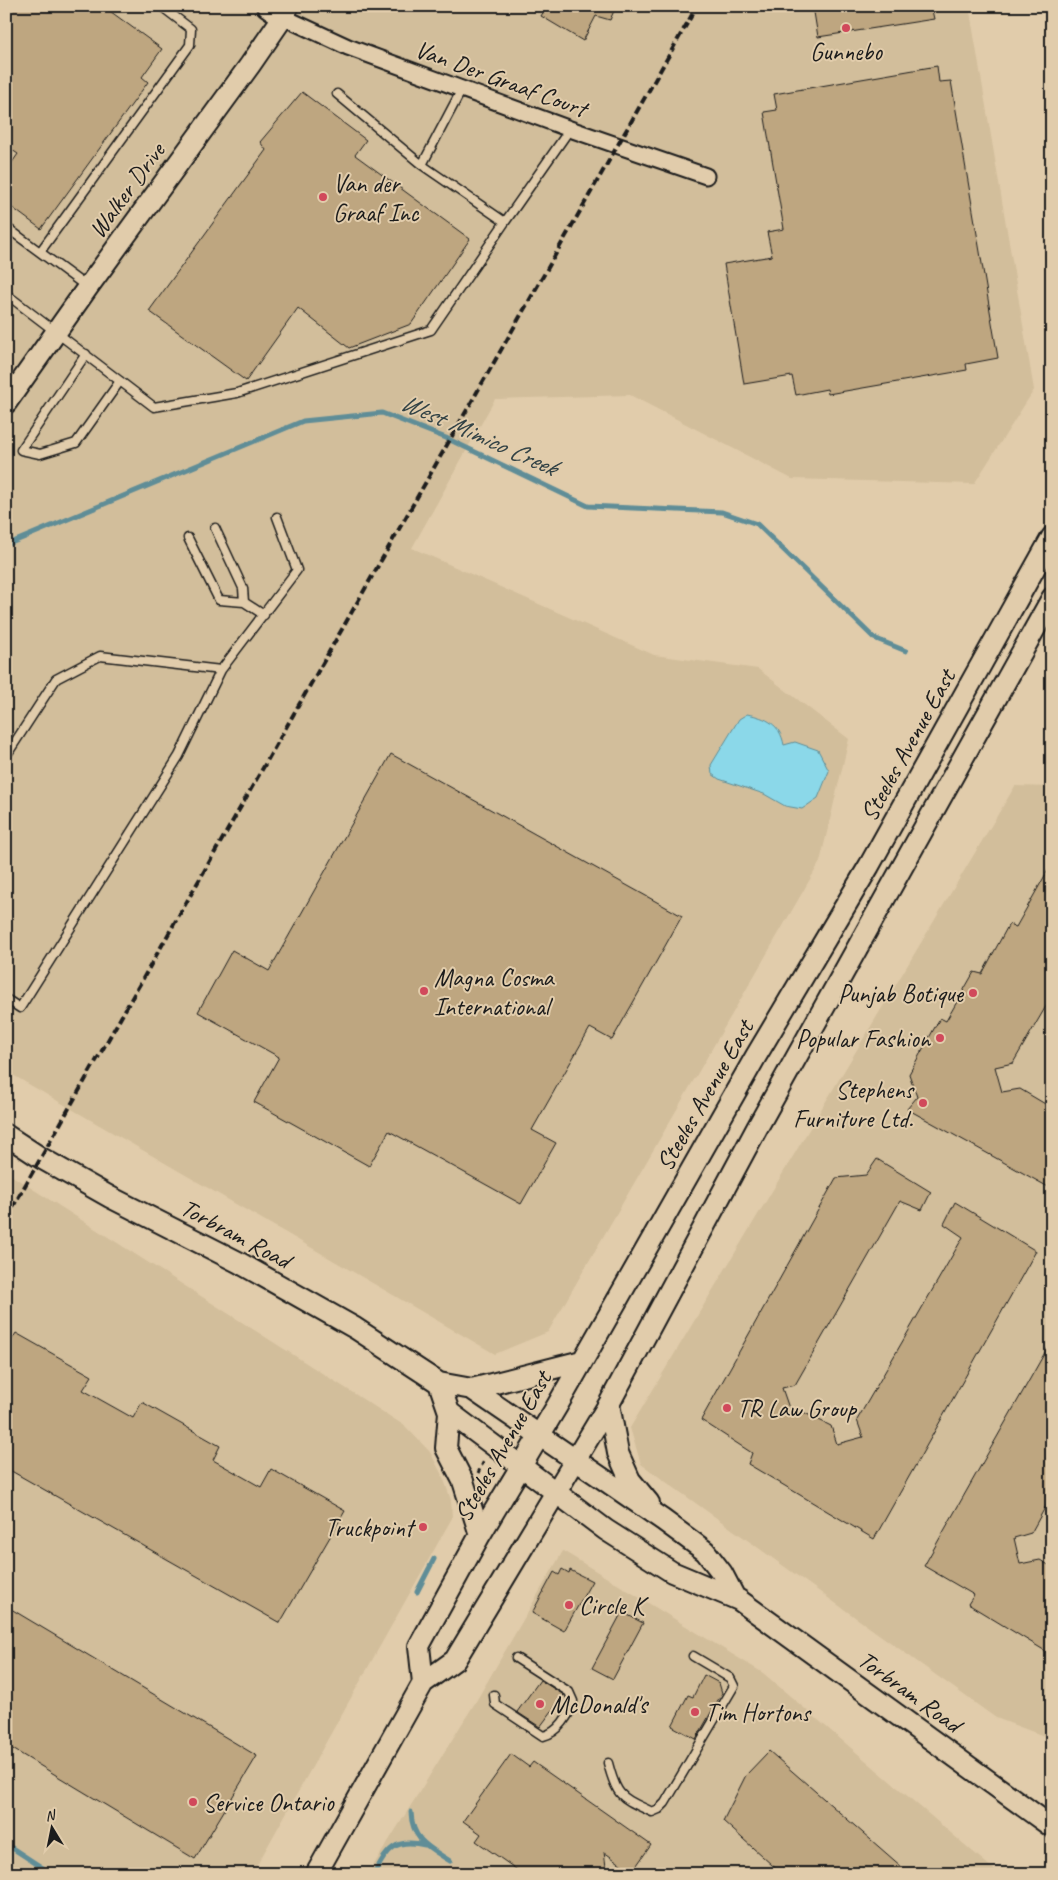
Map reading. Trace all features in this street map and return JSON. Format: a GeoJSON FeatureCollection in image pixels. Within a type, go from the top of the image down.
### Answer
{"type":"FeatureCollection","features":[{"type":"Feature","properties":{"kind":"main road","name":"Walker Drive"},"geometry":{"type":"LineString","coordinates":[[6,403],[57,333],[279,10]]}},
{"type":"Feature","properties":{"kind":"main road","name":"Steeles Avenue East"},"geometry":{"type":"LineString","coordinates":[[423,1683],[419,1646],[480,1535],[540,1435],[756,1056],[869,866],[1052,537]]}},
{"type":"Feature","properties":{"kind":"main road"},"geometry":{"type":"LineString","coordinates":[[316,1874],[423,1683],[455,1660],[609,1404],[757,1128],[1052,598]]}},
{"type":"Feature","properties":{"kind":"main road","name":"Torbram Road"},"geometry":{"type":"LineString","coordinates":[[6,1135],[49,1163],[110,1197],[238,1262],[355,1328],[439,1383],[472,1389],[706,1551],[722,1573],[735,1598]]}},
{"type":"Feature","properties":{"kind":"main road"},"geometry":{"type":"LineString","coordinates":[[472,1389],[582,1361]]}},
{"type":"Feature","properties":{"kind":"main road"},"geometry":{"type":"LineString","coordinates":[[439,1383],[449,1412],[446,1448],[464,1481],[480,1535]]}},
{"type":"Feature","properties":{"kind":"main road"},"geometry":{"type":"LineString","coordinates":[[609,1404],[618,1453],[630,1480],[663,1520]]}},
{"type":"Feature","properties":{"kind":"main road","name":"Torbram Road"},"geometry":{"type":"LineString","coordinates":[[449,1412],[606,1530],[672,1572],[701,1586],[735,1598],[1052,1827]]}},
{"type":"Feature","properties":{"kind":"street","name":"Van Der Graaf Court"},"geometry":{"type":"LineString","coordinates":[[279,10],[348,47],[570,129],[706,176]]}},
{"type":"Feature","properties":{"kind":"lane"},"geometry":{"type":"LineString","coordinates":[[40,252],[190,45],[191,29],[160,6]]}},
{"type":"Feature","properties":{"kind":"lane"},"geometry":{"type":"LineString","coordinates":[[422,165],[462,89]]}},
{"type":"Feature","properties":{"kind":"lane"},"geometry":{"type":"LineString","coordinates":[[337,94],[422,165],[505,222]]}},
{"type":"Feature","properties":{"kind":"lane"},"geometry":{"type":"LineString","coordinates":[[6,294],[154,407],[237,393],[431,330],[570,129]]}},
{"type":"Feature","properties":{"kind":"lane"},"geometry":{"type":"LineString","coordinates":[[6,227],[88,287]]}},
{"type":"Feature","properties":{"kind":"lane"},"geometry":{"type":"LineString","coordinates":[[86,354],[21,450],[40,454],[76,443],[120,381]]}},
{"type":"Feature","properties":{"kind":"lane"},"geometry":{"type":"LineString","coordinates":[[6,999],[20,1008],[179,756],[222,670],[297,570],[277,518]]}},
{"type":"Feature","properties":{"kind":"lane"},"geometry":{"type":"LineString","coordinates":[[215,528],[243,588],[244,602]]}},
{"type":"Feature","properties":{"kind":"lane"},"geometry":{"type":"LineString","coordinates":[[188,538],[219,600],[244,602],[264,614]]}},
{"type":"Feature","properties":{"kind":"lane"},"geometry":{"type":"LineString","coordinates":[[6,756],[56,679],[100,656],[222,670]]}},
{"type":"Feature","properties":{"kind":"lane"},"geometry":{"type":"LineString","coordinates":[[608,1764],[614,1786],[624,1799],[652,1812],[659,1809],[665,1803],[734,1686],[730,1678],[693,1656]]}},
{"type":"Feature","properties":{"kind":"lane"},"geometry":{"type":"LineString","coordinates":[[494,1695],[495,1704],[544,1736],[551,1734],[558,1728],[572,1708],[573,1701],[569,1692],[516,1658]]}},
{"type":"Feature","properties":{"kind":"path"},"geometry":{"type":"LineString","coordinates":[[520,1398],[527,1395],[533,1398]]}},
{"type":"Feature","properties":{"kind":"path"},"geometry":{"type":"LineString","coordinates":[[476,1478],[484,1461]]}},
{"type":"Feature","properties":{"kind":"shaded area"},"geometry":{"type":"Polygon","coordinates":[[[6,6],[969,6],[1034,390],[974,484],[792,479],[630,395],[495,399],[412,548],[654,655],[758,669],[849,739],[820,862],[548,1332],[495,1354],[6,1071],[6,6]]]}},
{"type":"Feature","properties":{"kind":"shaded area"},"geometry":{"type":"Polygon","coordinates":[[[1015,786],[1052,787],[1052,1739],[996,1718],[641,1464],[630,1428],[1015,786]]]}},
{"type":"Feature","properties":{"kind":"shaded area"},"geometry":{"type":"Polygon","coordinates":[[[6,1172],[405,1426],[430,1452],[443,1477],[451,1500],[452,1518],[252,1874],[6,1874],[6,1172]]]}},
{"type":"Feature","properties":{"kind":"shaded area"},"geometry":{"type":"Polygon","coordinates":[[[563,1551],[763,1673],[999,1874],[368,1874],[475,1703],[563,1551]]]}},
{"type":"Feature","properties":{"kind":"water"},"geometry":{"type":"Polygon","coordinates":[[[747,714],[766,720],[776,727],[784,745],[795,742],[818,750],[829,771],[818,798],[802,809],[785,806],[764,794],[719,779],[712,774],[711,765],[739,719],[747,714]]]}},
{"type":"Feature","properties":{"kind":"building"},"geometry":{"type":"Polygon","coordinates":[[[6,6],[103,6],[162,49],[142,77],[148,82],[41,229],[6,203],[6,171],[18,154],[6,146],[6,6]]]}},
{"type":"Feature","properties":{"kind":"building"},"geometry":{"type":"Polygon","coordinates":[[[547,6],[616,6],[610,20],[596,16],[583,41],[541,16],[547,6]]]}},
{"type":"Feature","properties":{"kind":"building","name":"Gunnebo"},"geometry":{"type":"Polygon","coordinates":[[[813,6],[931,6],[934,19],[818,37],[813,6]]]}},
{"type":"Feature","properties":{"kind":"building"},"geometry":{"type":"Polygon","coordinates":[[[937,66],[939,82],[951,81],[998,358],[966,364],[967,370],[828,394],[827,389],[796,395],[792,376],[744,384],[724,264],[772,256],[767,232],[784,229],[764,112],[777,110],[774,94],[937,66]]]}},
{"type":"Feature","properties":{"kind":"building","name":"Van der Graaf Inc"},"geometry":{"type":"Polygon","coordinates":[[[302,92],[366,140],[355,155],[470,239],[411,324],[349,348],[298,308],[246,381],[149,311],[266,150],[260,142],[302,92]]]}},
{"type":"Feature","properties":{"kind":"building","name":"Magna Cosma International"},"geometry":{"type":"Polygon","coordinates":[[[391,754],[682,916],[612,1040],[590,1028],[532,1130],[556,1143],[521,1204],[389,1131],[369,1166],[254,1102],[279,1057],[198,1012],[232,950],[269,971],[391,754]]]}},
{"type":"Feature","properties":{"kind":"building"},"geometry":{"type":"Polygon","coordinates":[[[1052,863],[1052,996],[1013,1063],[995,1067],[1002,1092],[1020,1089],[1052,1108],[1052,1189],[907,1109],[917,1097],[909,1074],[940,1018],[946,1021],[974,972],[982,974],[1009,924],[1016,927],[1052,863]]]}},
{"type":"Feature","properties":{"kind":"building"},"geometry":{"type":"Polygon","coordinates":[[[877,1159],[931,1192],[922,1210],[900,1201],[795,1385],[782,1388],[791,1414],[803,1412],[831,1426],[837,1444],[863,1437],[857,1420],[963,1237],[944,1224],[955,1202],[1036,1251],[874,1539],[748,1464],[752,1453],[701,1420],[836,1178],[866,1175],[877,1159]]]}},
{"type":"Feature","properties":{"kind":"building"},"geometry":{"type":"Polygon","coordinates":[[[16,1333],[92,1376],[83,1390],[133,1418],[142,1402],[220,1446],[213,1460],[261,1487],[271,1469],[345,1511],[280,1623],[6,1468],[6,1349],[16,1333]]]}},
{"type":"Feature","properties":{"kind":"building"},"geometry":{"type":"Polygon","coordinates":[[[1052,1340],[1052,1495],[1031,1533],[1014,1538],[1020,1564],[1040,1560],[1052,1567],[1052,1655],[968,1604],[974,1595],[924,1566],[1052,1340]]]}},
{"type":"Feature","properties":{"kind":"building"},"geometry":{"type":"Polygon","coordinates":[[[562,1569],[569,1573],[570,1570],[592,1581],[564,1631],[532,1613],[554,1572],[559,1575],[562,1569]]]}},
{"type":"Feature","properties":{"kind":"building"},"geometry":{"type":"Polygon","coordinates":[[[6,1606],[257,1756],[195,1859],[6,1745],[6,1606]]]}},
{"type":"Feature","properties":{"kind":"building"},"geometry":{"type":"Polygon","coordinates":[[[622,1612],[643,1623],[613,1679],[592,1668],[622,1612]]]}},
{"type":"Feature","properties":{"kind":"building","name":"Tim Hortons"},"geometry":{"type":"Polygon","coordinates":[[[704,1675],[719,1683],[722,1693],[696,1739],[672,1726],[688,1695],[693,1697],[704,1675]]]}},
{"type":"Feature","properties":{"kind":"building","name":"McDonald's"},"geometry":{"type":"Polygon","coordinates":[[[540,1680],[564,1695],[540,1727],[517,1712],[540,1680]]]}},
{"type":"Feature","properties":{"kind":"building"},"geometry":{"type":"Polygon","coordinates":[[[769,1751],[910,1874],[782,1874],[723,1821],[746,1775],[769,1751]]]}},
{"type":"Feature","properties":{"kind":"building"},"geometry":{"type":"Polygon","coordinates":[[[511,1754],[529,1767],[533,1762],[651,1845],[632,1872],[604,1852],[607,1874],[523,1874],[476,1841],[481,1834],[463,1821],[511,1754]]]}},
{"type":"Feature","properties":{"kind":"waterway","name":"West Mimico Creek"},"geometry":{"type":"LineString","coordinates":[[6,545],[303,421],[382,413],[446,438],[588,506],[722,512],[757,524],[874,638],[906,651]]}},
{"type":"Feature","properties":{"kind":"waterway"},"geometry":{"type":"LineString","coordinates":[[417,1592],[434,1559]]}},
{"type":"Feature","properties":{"kind":"waterway"},"geometry":{"type":"LineString","coordinates":[[411,1812],[414,1830],[418,1836],[428,1847],[450,1861]]}},
{"type":"Feature","properties":{"kind":"waterway"},"geometry":{"type":"LineString","coordinates":[[374,1874],[388,1852],[393,1848],[406,1843],[425,1845]]}},
{"type":"Feature","properties":{"kind":"waterway"},"geometry":{"type":"LineString","coordinates":[[6,1844],[52,1874]]}},
{"type":"Feature","properties":{"kind":"railway"},"geometry":{"type":"LineString","coordinates":[[6,1219],[697,6]]}},
{"type":"Feature","properties":{"kind":"place","name":"Gunnebo"},"geometry":{"type":"Point","coordinates":[846,28]}},
{"type":"Feature","properties":{"kind":"place","name":"Van der Graaf Inc"},"geometry":{"type":"Point","coordinates":[323,197]}},
{"type":"Feature","properties":{"kind":"place","name":"Magna Cosma International"},"geometry":{"type":"Point","coordinates":[424,991]}},
{"type":"Feature","properties":{"kind":"place","name":"Punjab Botique"},"geometry":{"type":"Point","coordinates":[973,993]}},
{"type":"Feature","properties":{"kind":"place","name":"Popular Fashion"},"geometry":{"type":"Point","coordinates":[940,1038]}},
{"type":"Feature","properties":{"kind":"place","name":"Stephens Furniture Ltd."},"geometry":{"type":"Point","coordinates":[923,1103]}},
{"type":"Feature","properties":{"kind":"place","name":"TR Law Group"},"geometry":{"type":"Point","coordinates":[727,1408]}},
{"type":"Feature","properties":{"kind":"place","name":"Truckpoint"},"geometry":{"type":"Point","coordinates":[423,1527]}},
{"type":"Feature","properties":{"kind":"place","name":"Circle K"},"geometry":{"type":"Point","coordinates":[569,1605]}},
{"type":"Feature","properties":{"kind":"place","name":"McDonald's"},"geometry":{"type":"Point","coordinates":[540,1704]}},
{"type":"Feature","properties":{"kind":"place","name":"Tim Hortons"},"geometry":{"type":"Point","coordinates":[695,1712]}},
{"type":"Feature","properties":{"kind":"place","name":"Service Ontario"},"geometry":{"type":"Point","coordinates":[193,1802]}}]}
